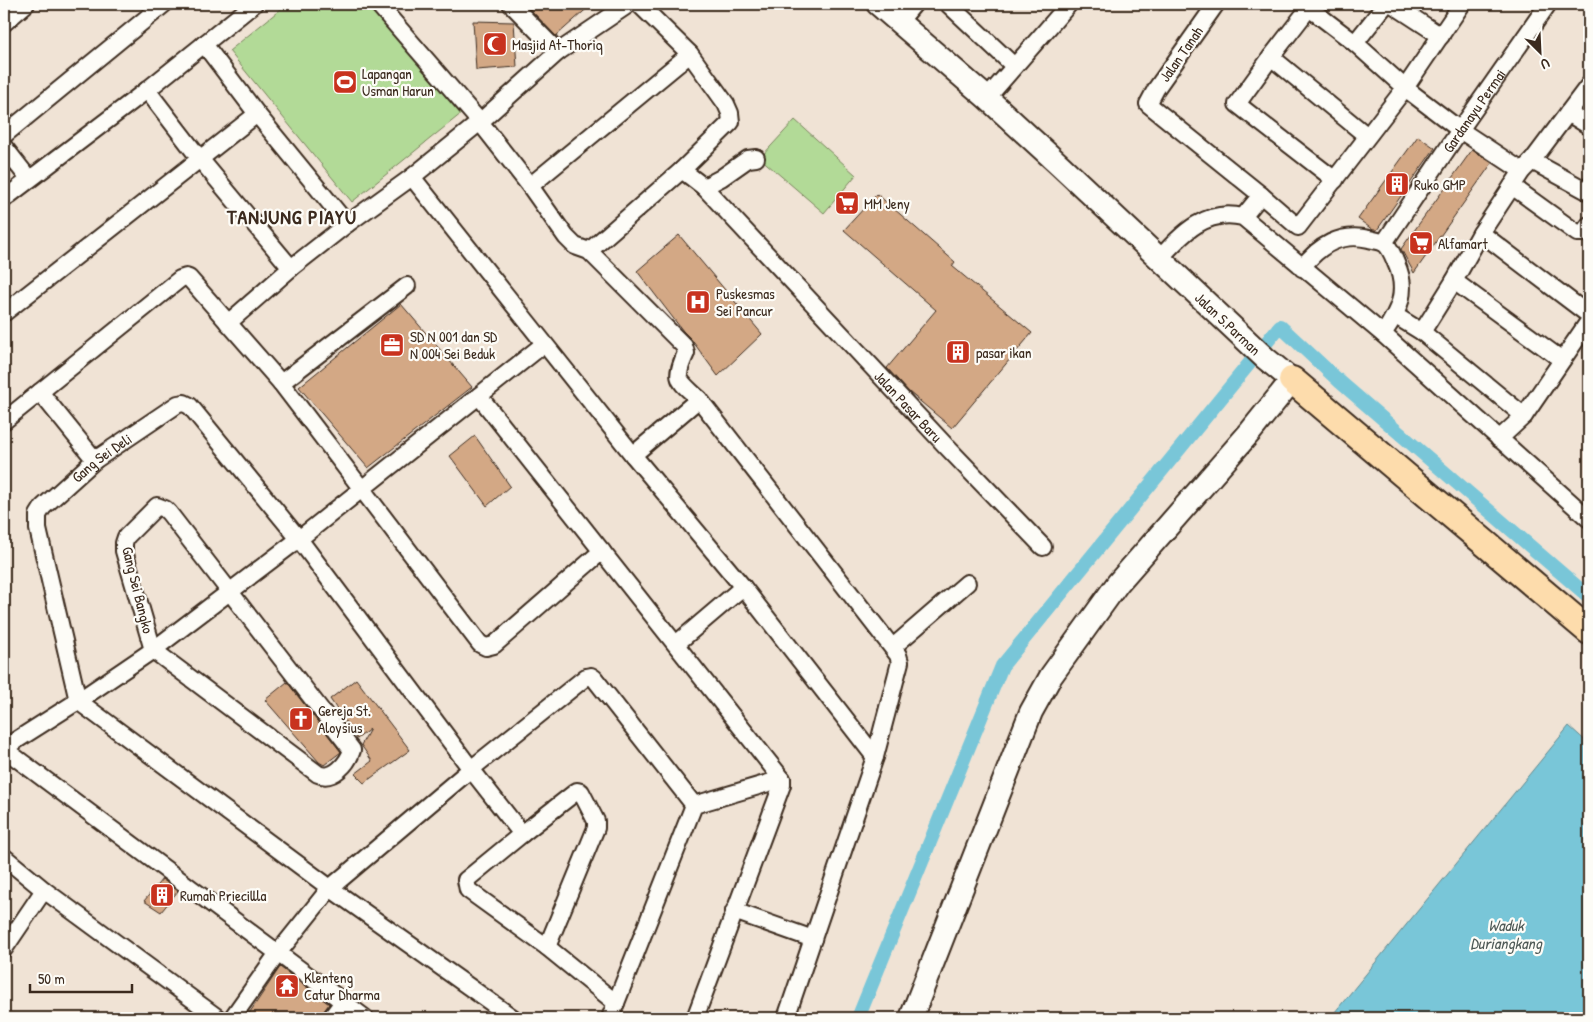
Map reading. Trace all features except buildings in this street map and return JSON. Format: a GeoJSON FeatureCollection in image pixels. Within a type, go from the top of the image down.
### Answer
{"type":"FeatureCollection","features":[{"type":"Feature","properties":{"kind":"main road","name":"Jalan S.Parman"},"geometry":{"type":"LineString","coordinates":[[1292,380],[1589,631]]}},
{"type":"Feature","properties":{"kind":"street"},"geometry":{"type":"LineString","coordinates":[[4,23],[26,4]]}},
{"type":"Feature","properties":{"kind":"street"},"geometry":{"type":"LineString","coordinates":[[4,135],[164,4]]}},
{"type":"Feature","properties":{"kind":"street"},"geometry":{"type":"LineString","coordinates":[[4,199],[147,90],[254,4]]}},
{"type":"Feature","properties":{"kind":"street"},"geometry":{"type":"LineString","coordinates":[[511,4],[558,52]]}},
{"type":"Feature","properties":{"kind":"street"},"geometry":{"type":"LineString","coordinates":[[228,323],[291,268],[347,224],[412,177],[480,122],[558,52],[629,4]]}},
{"type":"Feature","properties":{"kind":"street"},"geometry":{"type":"LineString","coordinates":[[589,252],[682,170],[730,122],[730,113],[726,104],[690,54],[639,4]]}},
{"type":"Feature","properties":{"kind":"street","name":"Jalan S.Parman"},"geometry":{"type":"LineString","coordinates":[[878,4],[987,98],[1265,358],[1292,380]]}},
{"type":"Feature","properties":{"kind":"street"},"geometry":{"type":"LineString","coordinates":[[899,22],[914,4]]}},
{"type":"Feature","properties":{"kind":"street"},"geometry":{"type":"LineString","coordinates":[[948,4],[1014,66]]}},
{"type":"Feature","properties":{"kind":"street"},"geometry":{"type":"LineString","coordinates":[[987,98],[1069,4]]}},
{"type":"Feature","properties":{"kind":"street","name":"Jalan Tanah"},"geometry":{"type":"LineString","coordinates":[[1216,4],[1156,89],[1148,104],[1260,195]]}},
{"type":"Feature","properties":{"kind":"street"},"geometry":{"type":"LineString","coordinates":[[1355,43],[1386,4]]}},
{"type":"Feature","properties":{"kind":"street"},"geometry":{"type":"LineString","coordinates":[[1392,4],[1441,36]]}},
{"type":"Feature","properties":{"kind":"street"},"geometry":{"type":"LineString","coordinates":[[1244,217],[1260,195],[1298,227],[1405,88],[1462,4]]}},
{"type":"Feature","properties":{"kind":"street","name":"Gardanayu Permai"},"geometry":{"type":"LineString","coordinates":[[1384,244],[1460,130],[1548,4]]}},
{"type":"Feature","properties":{"kind":"street"},"geometry":{"type":"LineString","coordinates":[[386,6],[530,186],[566,237],[575,246],[589,252],[684,346],[686,353],[679,368],[678,376],[680,382],[700,399],[898,655],[900,662],[875,756],[786,1018]]}},
{"type":"Feature","properties":{"kind":"street"},"geometry":{"type":"LineString","coordinates":[[1334,180],[1238,104],[1271,56],[1310,6],[1405,88],[1460,130],[1527,166],[1589,192]]}},
{"type":"Feature","properties":{"kind":"street"},"geometry":{"type":"LineString","coordinates":[[204,44],[257,114],[347,224]]}},
{"type":"Feature","properties":{"kind":"street"},"geometry":{"type":"LineString","coordinates":[[530,186],[690,54]]}},
{"type":"Feature","properties":{"kind":"street"},"geometry":{"type":"LineString","coordinates":[[1271,56],[1367,136]]}},
{"type":"Feature","properties":{"kind":"street"},"geometry":{"type":"LineString","coordinates":[[1422,332],[1481,233],[1512,186],[1589,85]]}},
{"type":"Feature","properties":{"kind":"street"},"geometry":{"type":"LineString","coordinates":[[147,90],[200,158],[291,268]]}},
{"type":"Feature","properties":{"kind":"street"},"geometry":{"type":"LineString","coordinates":[[1568,113],[1589,126]]}},
{"type":"Feature","properties":{"kind":"street"},"geometry":{"type":"LineString","coordinates":[[4,313],[257,114]]}},
{"type":"Feature","properties":{"kind":"street"},"geometry":{"type":"LineString","coordinates":[[4,147],[29,179]]}},
{"type":"Feature","properties":{"kind":"street"},"geometry":{"type":"LineString","coordinates":[[704,187],[721,178],[748,159],[756,158]]}},
{"type":"Feature","properties":{"kind":"street","name":"Jalan Pasar Baru"},"geometry":{"type":"LineString","coordinates":[[682,170],[704,187],[1043,547]]}},
{"type":"Feature","properties":{"kind":"street"},"geometry":{"type":"LineString","coordinates":[[412,177],[633,455],[743,587],[875,756]]}},
{"type":"Feature","properties":{"kind":"street"},"geometry":{"type":"LineString","coordinates":[[1512,186],[1578,233],[1583,233],[1589,225]]}},
{"type":"Feature","properties":{"kind":"street"},"geometry":{"type":"LineString","coordinates":[[1160,258],[1178,238],[1210,217],[1221,214],[1233,214],[1244,217],[1382,334],[1589,519]]}},
{"type":"Feature","properties":{"kind":"street"},"geometry":{"type":"LineString","coordinates":[[1481,233],[1589,315]]}},
{"type":"Feature","properties":{"kind":"street"},"geometry":{"type":"LineString","coordinates":[[1302,268],[1314,253],[1334,241],[1349,237],[1364,238],[1384,244],[1392,254],[1401,280],[1402,294],[1396,316],[1382,334]]}},
{"type":"Feature","properties":{"kind":"street"},"geometry":{"type":"LineString","coordinates":[[4,421],[180,279],[186,277],[189,278],[281,383],[480,644],[486,647],[494,645],[602,550]]}},
{"type":"Feature","properties":{"kind":"street"},"geometry":{"type":"LineString","coordinates":[[1454,281],[1562,360]]}},
{"type":"Feature","properties":{"kind":"street"},"geometry":{"type":"LineString","coordinates":[[281,383],[407,286]]}},
{"type":"Feature","properties":{"kind":"street"},"geometry":{"type":"LineString","coordinates":[[1396,316],[1422,332],[1524,416]]}},
{"type":"Feature","properties":{"kind":"street"},"geometry":{"type":"LineString","coordinates":[[1499,439],[1524,416],[1589,321]]}},
{"type":"Feature","properties":{"kind":"street"},"geometry":{"type":"LineString","coordinates":[[365,1018],[4,749],[153,650],[362,490],[544,344]]}},
{"type":"Feature","properties":{"kind":"street"},"geometry":{"type":"LineString","coordinates":[[911,1018],[1031,712],[1051,676],[1118,583],[1251,431],[1292,380]]}},
{"type":"Feature","properties":{"kind":"street"},"geometry":{"type":"LineString","coordinates":[[40,392],[95,460]]}},
{"type":"Feature","properties":{"kind":"street"},"geometry":{"type":"LineString","coordinates":[[479,396],[782,779],[782,785],[694,1018]]}},
{"type":"Feature","properties":{"kind":"street"},"geometry":{"type":"LineString","coordinates":[[633,455],[700,399]]}},
{"type":"Feature","properties":{"kind":"street","name":"Gang Sei Deli"},"geometry":{"type":"LineString","coordinates":[[78,701],[37,521],[43,507],[95,460],[172,407],[178,404],[187,404],[299,539]]}},
{"type":"Feature","properties":{"kind":"street","name":"Gang Sei Bangko"},"geometry":{"type":"LineString","coordinates":[[153,650],[124,551],[124,543],[126,537],[157,506],[169,512],[230,591]]}},
{"type":"Feature","properties":{"kind":"street"},"geometry":{"type":"LineString","coordinates":[[299,539],[522,834]]}},
{"type":"Feature","properties":{"kind":"street"},"geometry":{"type":"LineString","coordinates":[[893,647],[967,583]]}},
{"type":"Feature","properties":{"kind":"street"},"geometry":{"type":"LineString","coordinates":[[676,644],[743,587]]}},
{"type":"Feature","properties":{"kind":"street"},"geometry":{"type":"LineString","coordinates":[[153,650],[318,774],[324,777],[329,776],[343,766],[350,758],[352,750],[230,591]]}},
{"type":"Feature","properties":{"kind":"street"},"geometry":{"type":"LineString","coordinates":[[232,1018],[278,953],[330,888],[471,769],[586,677],[591,676],[594,678],[694,805]]}},
{"type":"Feature","properties":{"kind":"street"},"geometry":{"type":"LineString","coordinates":[[78,701],[330,888],[513,1018]]}},
{"type":"Feature","properties":{"kind":"street"},"geometry":{"type":"LineString","coordinates":[[694,805],[782,779]]}},
{"type":"Feature","properties":{"kind":"street"},"geometry":{"type":"LineString","coordinates":[[546,947],[596,828],[596,821],[581,792],[577,791],[466,880],[468,890],[546,947],[613,1011],[694,805]]}},
{"type":"Feature","properties":{"kind":"street"},"geometry":{"type":"LineString","coordinates":[[4,858],[44,890],[218,1018]]}},
{"type":"Feature","properties":{"kind":"street"},"geometry":{"type":"LineString","coordinates":[[4,949],[44,890]]}},
{"type":"Feature","properties":{"kind":"street"},"geometry":{"type":"LineString","coordinates":[[734,911],[813,939]]}},
{"type":"Feature","properties":{"kind":"street"},"geometry":{"type":"LineString","coordinates":[[331,1018],[343,1002]]}},
{"type":"Feature","properties":{"kind":"green space","name":"Lapangan Usman Harun"},"geometry":{"type":"Polygon","coordinates":[[[287,4],[372,4],[462,113],[352,202],[229,51],[287,4]]]}},
{"type":"Feature","properties":{"kind":"green space"},"geometry":{"type":"Polygon","coordinates":[[[795,120],[856,175],[824,213],[760,158],[795,120]]]}},
{"type":"Feature","properties":{"kind":"water","name":"Waduk Duriangkang"},"geometry":{"type":"Polygon","coordinates":[[[1569,726],[1589,744],[1589,1018],[1330,1018],[1569,726]]]}},
{"type":"Feature","properties":{"kind":"waterway"},"geometry":{"type":"LineString","coordinates":[[858,1018],[1002,666],[1280,326],[1339,381],[1589,597]]}},
{"type":"Feature","properties":{"kind":"place","name":"Masjid At-Thoriq"},"geometry":{"type":"Point","coordinates":[495,44]}},
{"type":"Feature","properties":{"kind":"place","name":"Lapangan Usman Harun"},"geometry":{"type":"Point","coordinates":[345,82]}},
{"type":"Feature","properties":{"kind":"place","name":"Ruko GMP"},"geometry":{"type":"Point","coordinates":[1397,184]}},
{"type":"Feature","properties":{"kind":"place","name":"MM Jeny"},"geometry":{"type":"Point","coordinates":[847,203]}},
{"type":"Feature","properties":{"kind":"place","name":"Alfamart"},"geometry":{"type":"Point","coordinates":[1421,243]}},
{"type":"Feature","properties":{"kind":"place","name":"Puskesmas Sei Pancur"},"geometry":{"type":"Point","coordinates":[698,302]}},
{"type":"Feature","properties":{"kind":"place","name":"SD N 001 dan SD N 004 Sei Beduk"},"geometry":{"type":"Point","coordinates":[392,345]}},
{"type":"Feature","properties":{"kind":"place","name":"pasar ikan"},"geometry":{"type":"Point","coordinates":[958,352]}},
{"type":"Feature","properties":{"kind":"place","name":"Gereja St. Aloysius"},"geometry":{"type":"Point","coordinates":[301,719]}},
{"type":"Feature","properties":{"kind":"place","name":"Rumah Priecillla"},"geometry":{"type":"Point","coordinates":[162,895]}},
{"type":"Feature","properties":{"kind":"place","name":"Klenteng Catur Dharma"},"geometry":{"type":"Point","coordinates":[287,986]}},
{"type":"Feature","properties":{"kind":"district","name":"TANJUNG PIAYU"},"geometry":{"type":"Point","coordinates":[292,216]}}]}
